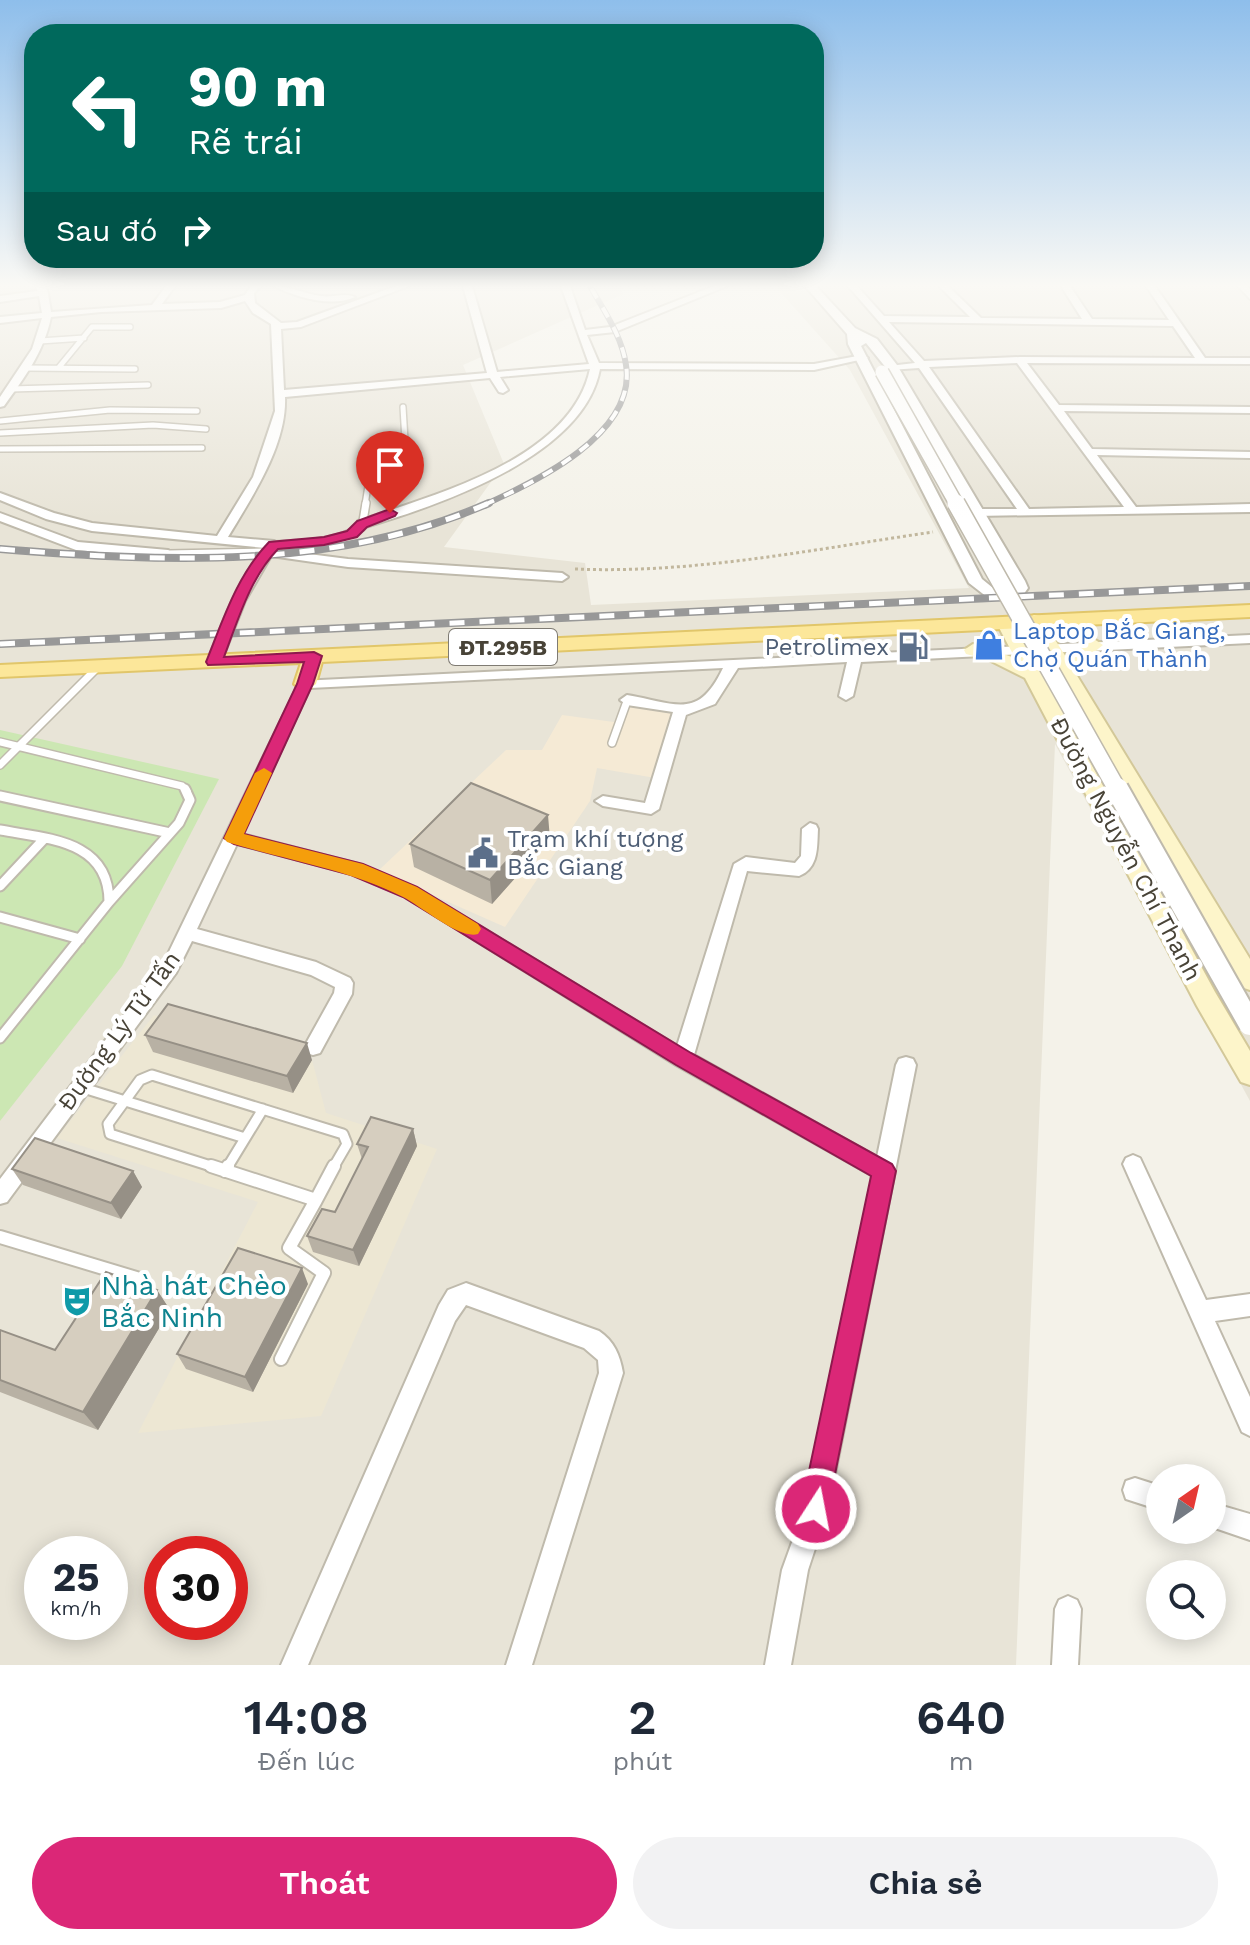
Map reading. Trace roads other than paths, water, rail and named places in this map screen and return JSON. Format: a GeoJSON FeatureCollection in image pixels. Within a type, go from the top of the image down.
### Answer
{"type":"FeatureCollection","features":[{"type":"Feature","properties":{"kind":"main road","name":"ĐT.295B"},"geometry":{"type":"LineString","coordinates":[[0,671],[96,669],[1250,611]]}},
{"type":"Feature","properties":{"kind":"main road","name":"Đường Nguyễn Chí Thanh"},"geometry":{"type":"LineString","coordinates":[[1034,620],[1250,980]]}},
{"type":"Feature","properties":{"kind":"main road","name":"Đường Nguyễn Chí Thanh"},"geometry":{"type":"LineString","coordinates":[[1005,622],[1250,1074]]}},
{"type":"Feature","properties":{"kind":"main road"},"geometry":{"type":"LineString","coordinates":[[973,650],[1014,663],[1033,673],[1039,660],[1047,660],[1063,671],[1076,656],[1094,645]]}},
{"type":"Feature","properties":{"kind":"main road"},"geometry":{"type":"LineString","coordinates":[[305,684],[314,656]]}},
{"type":"Feature","properties":{"kind":"street"},"geometry":{"type":"LineString","coordinates":[[0,404],[28,364]]}},
{"type":"Feature","properties":{"kind":"street"},"geometry":{"type":"LineString","coordinates":[[220,540],[259,477],[269,453],[280,411],[277,364]]}},
{"type":"Feature","properties":{"kind":"street"},"geometry":{"type":"LineString","coordinates":[[490,364],[503,390]]}},
{"type":"Feature","properties":{"kind":"street"},"geometry":{"type":"LineString","coordinates":[[278,394],[595,366],[814,367],[832,364]]}},
{"type":"Feature","properties":{"kind":"street"},"geometry":{"type":"LineString","coordinates":[[866,364],[948,530],[983,591],[1015,595],[1020,588],[1017,581],[888,370]]}},
{"type":"Feature","properties":{"kind":"street"},"geometry":{"type":"LineString","coordinates":[[885,364],[1250,1024],[1235,1049]]}},
{"type":"Feature","properties":{"kind":"street"},"geometry":{"type":"LineString","coordinates":[[921,364],[1024,510]]}},
{"type":"Feature","properties":{"kind":"street"},"geometry":{"type":"LineString","coordinates":[[924,367],[938,364]]}},
{"type":"Feature","properties":{"kind":"street"},"geometry":{"type":"LineString","coordinates":[[1023,364],[1133,511]]}},
{"type":"Feature","properties":{"kind":"street"},"geometry":{"type":"LineString","coordinates":[[362,524],[517,462],[551,439],[577,410],[591,385],[595,366]]}},
{"type":"Feature","properties":{"kind":"street"},"geometry":{"type":"LineString","coordinates":[[888,370],[924,367],[1029,371],[1250,369]]}},
{"type":"Feature","properties":{"kind":"street"},"geometry":{"type":"LineString","coordinates":[[0,383],[14,385]]}},
{"type":"Feature","properties":{"kind":"street"},"geometry":{"type":"LineString","coordinates":[[1058,408],[1250,410]]}},
{"type":"Feature","properties":{"kind":"street"},"geometry":{"type":"LineString","coordinates":[[1089,452],[1250,455]]}},
{"type":"Feature","properties":{"kind":"street"},"geometry":{"type":"LineString","coordinates":[[0,496],[50,516],[92,527],[220,540],[322,561],[566,573]]}},
{"type":"Feature","properties":{"kind":"street"},"geometry":{"type":"LineString","coordinates":[[940,513],[1250,508]]}},
{"type":"Feature","properties":{"kind":"street"},"geometry":{"type":"LineString","coordinates":[[0,517],[76,546],[168,554]]}},
{"type":"Feature","properties":{"kind":"street"},"geometry":{"type":"LineString","coordinates":[[214,662],[241,595],[271,549]]}},
{"type":"Feature","properties":{"kind":"street"},"geometry":{"type":"LineString","coordinates":[[305,684],[634,688],[732,665],[973,650],[1250,639]]}},
{"type":"Feature","properties":{"kind":"street"},"geometry":{"type":"LineString","coordinates":[[846,696],[855,657]]}},
{"type":"Feature","properties":{"kind":"street"},"geometry":{"type":"LineString","coordinates":[[634,688],[685,709],[700,707],[711,700],[732,665]]}},
{"type":"Feature","properties":{"kind":"street","name":"Đường Lý Tử Tấn"},"geometry":{"type":"LineString","coordinates":[[0,1195],[170,968],[305,684]]}},
{"type":"Feature","properties":{"kind":"street"},"geometry":{"type":"LineString","coordinates":[[603,801],[651,809],[675,722],[685,709]]}},
{"type":"Feature","properties":{"kind":"street"},"geometry":{"type":"LineString","coordinates":[[683,1059],[740,868],[746,863],[799,870],[809,857],[810,829]]}},
{"type":"Feature","properties":{"kind":"street"},"geometry":{"type":"LineString","coordinates":[[234,838],[356,869],[410,892],[683,1059],[884,1171]]}},
{"type":"Feature","properties":{"kind":"street"},"geometry":{"type":"LineString","coordinates":[[187,933],[316,969],[344,983],[343,994],[313,1047]]}},
{"type":"Feature","properties":{"kind":"street"},"geometry":{"type":"LineString","coordinates":[[778,1665],[795,1570],[816,1509],[906,1065]]}},
{"type":"Feature","properties":{"kind":"street"},"geometry":{"type":"LineString","coordinates":[[1133,1164],[1250,1424]]}},
{"type":"Feature","properties":{"kind":"street"},"geometry":{"type":"LineString","coordinates":[[294,1665],[447,1313],[456,1298],[466,1294],[591,1339],[602,1345],[611,1364],[611,1373],[519,1665]]}},
{"type":"Feature","properties":{"kind":"street"},"geometry":{"type":"LineString","coordinates":[[1199,1312],[1250,1305]]}},
{"type":"Feature","properties":{"kind":"street"},"geometry":{"type":"LineString","coordinates":[[1135,1490],[1146,1494]]}},
{"type":"Feature","properties":{"kind":"street"},"geometry":{"type":"LineString","coordinates":[[1226,1519],[1250,1527]]}},
{"type":"Feature","properties":{"kind":"street"},"geometry":{"type":"LineString","coordinates":[[1065,1665],[1068,1609]]}},
{"type":"Feature","properties":{"kind":"lane"},"geometry":{"type":"LineString","coordinates":[[26,368],[135,369]]}},
{"type":"Feature","properties":{"kind":"lane"},"geometry":{"type":"LineString","coordinates":[[14,385],[148,385]]}},
{"type":"Feature","properties":{"kind":"lane"},"geometry":{"type":"LineString","coordinates":[[168,554],[271,549],[352,534],[362,524],[372,460],[406,457],[403,407]]}},
{"type":"Feature","properties":{"kind":"lane"},"geometry":{"type":"LineString","coordinates":[[0,421],[110,410],[197,411]]}},
{"type":"Feature","properties":{"kind":"lane"},"geometry":{"type":"LineString","coordinates":[[0,433],[153,425],[206,429]]}},
{"type":"Feature","properties":{"kind":"lane"},"geometry":{"type":"LineString","coordinates":[[0,449],[202,448]]}},
{"type":"Feature","properties":{"kind":"lane"},"geometry":{"type":"LineString","coordinates":[[0,765],[96,669]]}},
{"type":"Feature","properties":{"kind":"lane"},"geometry":{"type":"LineString","coordinates":[[612,743],[634,688]]}},
{"type":"Feature","properties":{"kind":"lane"},"geometry":{"type":"LineString","coordinates":[[0,742],[182,786],[189,793],[189,807],[170,833],[4,1027],[0,1038]]}},
{"type":"Feature","properties":{"kind":"lane"},"geometry":{"type":"LineString","coordinates":[[0,796],[170,833]]}},
{"type":"Feature","properties":{"kind":"lane"},"geometry":{"type":"LineString","coordinates":[[0,830],[81,851],[97,862],[108,880],[109,902]]}},
{"type":"Feature","properties":{"kind":"lane"},"geometry":{"type":"LineString","coordinates":[[0,886],[43,840]]}},
{"type":"Feature","properties":{"kind":"lane"},"geometry":{"type":"LineString","coordinates":[[0,917],[80,939]]}},
{"type":"Feature","properties":{"kind":"lane"},"geometry":{"type":"LineString","coordinates":[[281,1359],[324,1273],[289,1248],[316,1200],[347,1144],[347,1138],[343,1134],[152,1075],[140,1080],[108,1124],[110,1134],[316,1200]]}},
{"type":"Feature","properties":{"kind":"lane"},"geometry":{"type":"LineString","coordinates":[[80,1086],[245,1138]]}},
{"type":"Feature","properties":{"kind":"lane"},"geometry":{"type":"LineString","coordinates":[[225,1171],[263,1109]]}},
{"type":"Feature","properties":{"kind":"lane"},"geometry":{"type":"LineString","coordinates":[[0,1237],[143,1280]]}},
{"type":"Feature","properties":{"kind":"railway"},"geometry":{"type":"LineString","coordinates":[[485,504],[554,469],[599,434],[616,413],[625,390],[626,364]]}},
{"type":"Feature","properties":{"kind":"railway"},"geometry":{"type":"LineString","coordinates":[[485,504],[489,503]]}},
{"type":"Feature","properties":{"kind":"railway"},"geometry":{"type":"LineString","coordinates":[[0,549],[186,558],[310,551],[370,541],[430,525],[485,504]]}},
{"type":"Feature","properties":{"kind":"railway"},"geometry":{"type":"LineString","coordinates":[[0,644],[1250,586]]}},
{"type":"Feature","properties":{"kind":"place","name":"Laptop Bắc Giang, Chợ Quán Thành"},"geometry":{"type":"Point","coordinates":[989,645]}},
{"type":"Feature","properties":{"kind":"place","name":"Petrolimex"},"geometry":{"type":"Point","coordinates":[913,647]}},
{"type":"Feature","properties":{"kind":"place","name":"Trạm khí tượng Bắc Giang"},"geometry":{"type":"Point","coordinates":[483,853]}},
{"type":"Feature","properties":{"kind":"place","name":"Nhà hát Chèo Bắc Ninh"},"geometry":{"type":"Point","coordinates":[77,1301]}}]}
